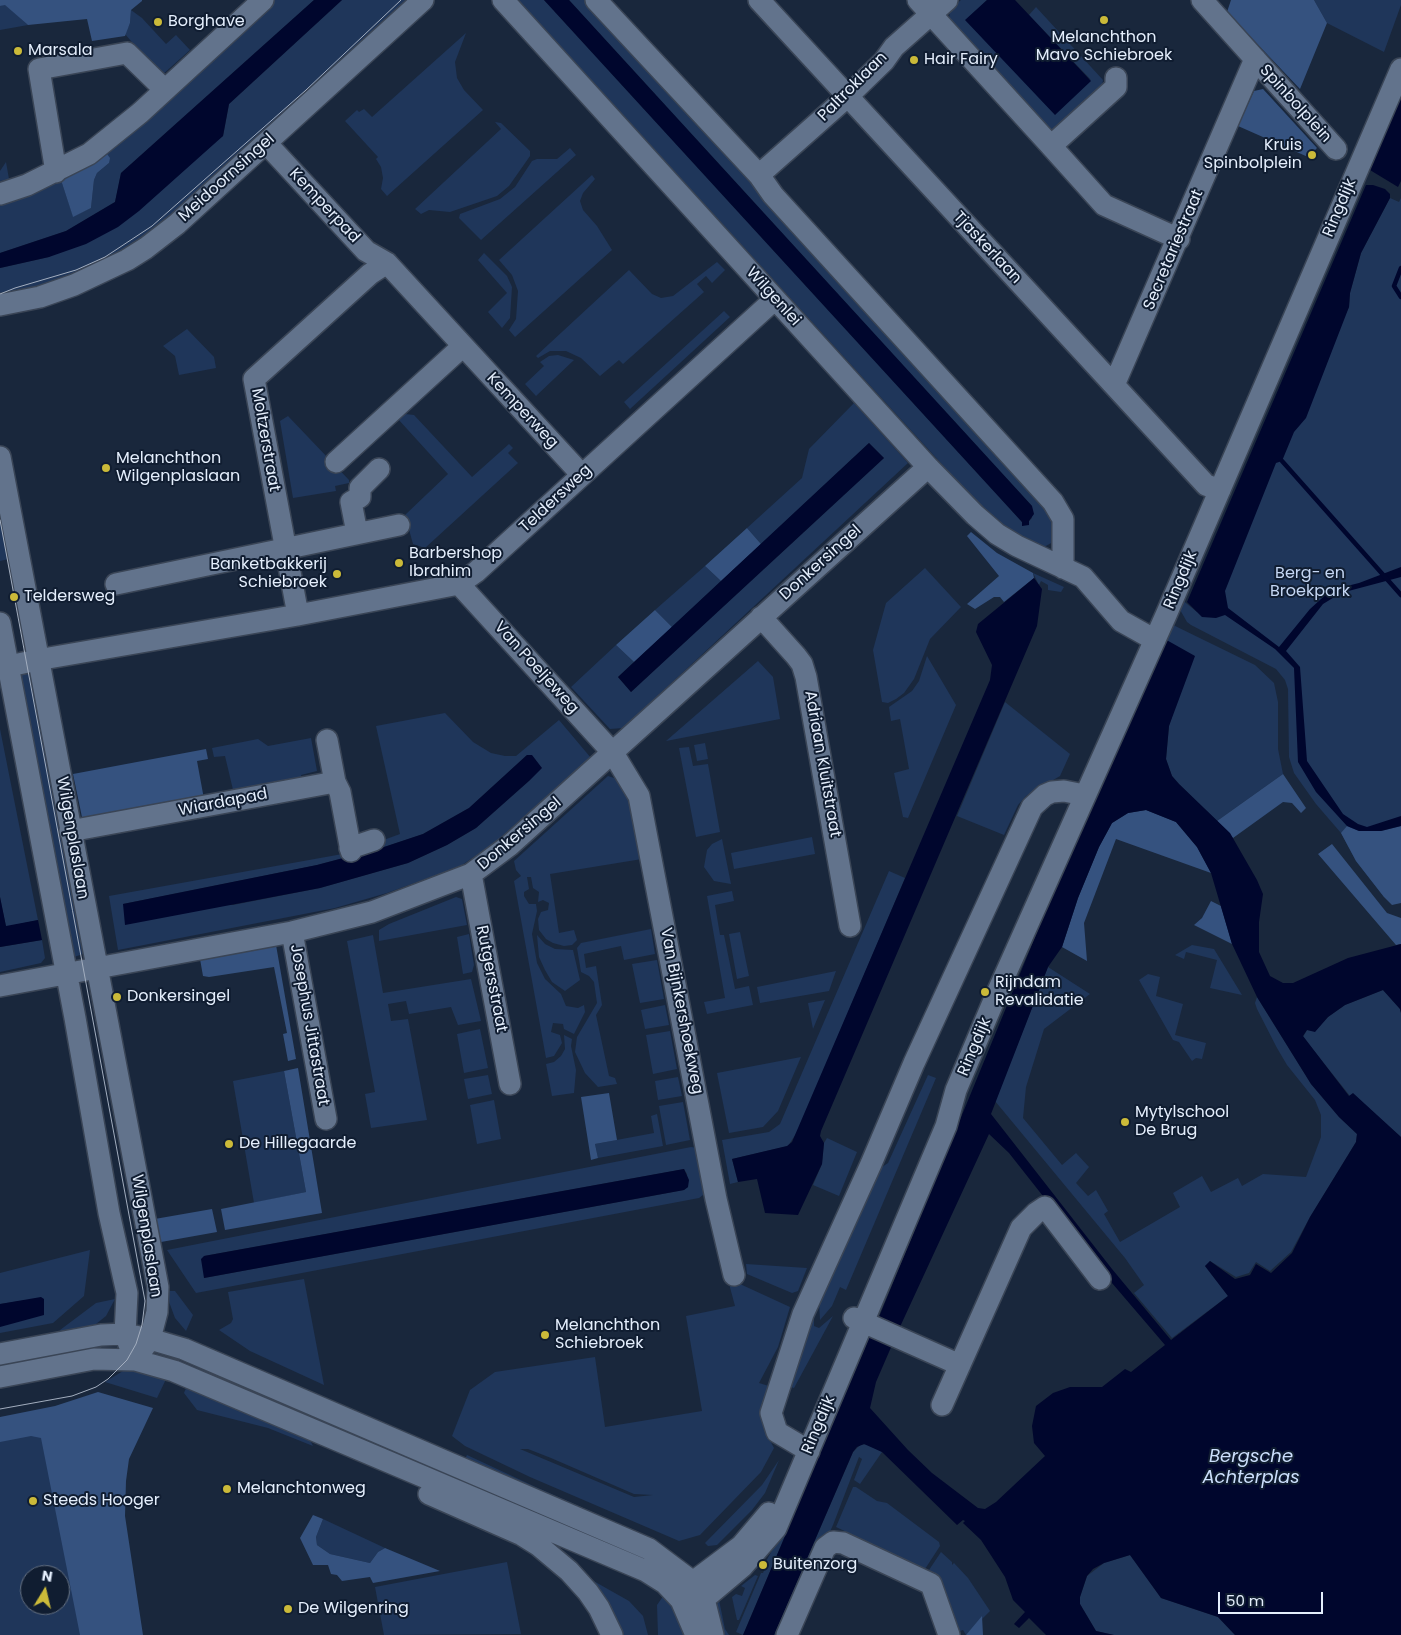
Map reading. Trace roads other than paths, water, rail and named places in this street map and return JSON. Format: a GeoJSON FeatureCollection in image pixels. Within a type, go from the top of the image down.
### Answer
{"type":"FeatureCollection","features":[{"type":"Feature","properties":{"kind":"street"},"geometry":{"type":"LineString","coordinates":[[0,194],[56,172],[89,154],[165,90],[263,0]]}},
{"type":"Feature","properties":{"kind":"street","name":"Meidoornsingel"},"geometry":{"type":"LineString","coordinates":[[0,305],[40,296],[74,285],[126,260],[177,224],[423,0]]}},
{"type":"Feature","properties":{"kind":"street","name":"Wilgenlei"},"geometry":{"type":"LineString","coordinates":[[503,0],[928,467],[997,534],[1084,577],[1124,624],[1155,640]]}},
{"type":"Feature","properties":{"kind":"street"},"geometry":{"type":"LineString","coordinates":[[596,0],[759,175],[773,195],[1053,502],[1063,519],[1064,568]]}},
{"type":"Feature","properties":{"kind":"street","name":"Tjaskerlaan"},"geometry":{"type":"LineString","coordinates":[[759,0],[1206,485],[1220,490]]}},
{"type":"Feature","properties":{"kind":"street","name":"Paltroklaan"},"geometry":{"type":"LineString","coordinates":[[759,175],[884,62],[894,46],[925,7],[947,0]]}},
{"type":"Feature","properties":{"kind":"street","name":"Spinbolplein"},"geometry":{"type":"LineString","coordinates":[[1212,3],[1255,59],[1336,149]]}},
{"type":"Feature","properties":{"kind":"street"},"geometry":{"type":"LineString","coordinates":[[925,7],[1104,205],[1179,239]]}},
{"type":"Feature","properties":{"kind":"street"},"geometry":{"type":"LineString","coordinates":[[56,172],[39,69],[127,52],[165,90]]}},
{"type":"Feature","properties":{"kind":"street","name":"Secretariestraat"},"geometry":{"type":"LineString","coordinates":[[1114,385],[1179,239],[1255,59]]}},
{"type":"Feature","properties":{"kind":"street","name":"Ringdijk"},"geometry":{"type":"LineString","coordinates":[[699,1590],[764,1521],[776,1501],[797,1445],[863,1322],[946,1126],[956,1090],[1074,793],[1155,640],[1401,69]]}},
{"type":"Feature","properties":{"kind":"street"},"geometry":{"type":"LineString","coordinates":[[1051,146],[1116,87],[1116,78]]}},
{"type":"Feature","properties":{"kind":"street","name":"Kemperpad"},"geometry":{"type":"LineString","coordinates":[[266,143],[366,251],[386,263]]}},
{"type":"Feature","properties":{"kind":"street","name":"Kemperweg"},"geometry":{"type":"LineString","coordinates":[[386,263],[582,475]]}},
{"type":"Feature","properties":{"kind":"street","name":"Moltzerstraat"},"geometry":{"type":"LineString","coordinates":[[298,615],[254,379],[370,274],[386,263]]}},
{"type":"Feature","properties":{"kind":"street","name":"Teldersweg"},"geometry":{"type":"LineString","coordinates":[[4,668],[38,660],[298,615],[459,584],[476,572],[775,299]]}},
{"type":"Feature","properties":{"kind":"street"},"geometry":{"type":"LineString","coordinates":[[336,462],[463,346]]}},
{"type":"Feature","properties":{"kind":"street","name":"Wilgenplaslaan"},"geometry":{"type":"LineString","coordinates":[[0,457],[158,1287],[157,1312],[150,1339],[135,1360]]}},
{"type":"Feature","properties":{"kind":"street","name":"Donkersingel"},"geometry":{"type":"LineString","coordinates":[[0,986],[66,972],[292,932],[372,912],[471,874],[510,845],[928,467]]}},
{"type":"Feature","properties":{"kind":"street"},"geometry":{"type":"LineString","coordinates":[[357,533],[351,502],[360,496],[360,488],[379,469]]}},
{"type":"Feature","properties":{"kind":"street"},"geometry":{"type":"LineString","coordinates":[[116,584],[399,525]]}},
{"type":"Feature","properties":{"kind":"street","name":"Van Poeljeweg"},"geometry":{"type":"LineString","coordinates":[[459,584],[613,753]]}},
{"type":"Feature","properties":{"kind":"street","name":"Adriaan Kluitstraat"},"geometry":{"type":"LineString","coordinates":[[761,617],[802,664],[850,926]]}},
{"type":"Feature","properties":{"kind":"street","name":"Wilgenplaslaan"},"geometry":{"type":"LineString","coordinates":[[0,623],[4,668],[66,972],[109,1213],[127,1293],[125,1334],[135,1360]]}},
{"type":"Feature","properties":{"kind":"street"},"geometry":{"type":"LineString","coordinates":[[327,740],[335,782],[340,792],[351,850],[374,840]]}},
{"type":"Feature","properties":{"kind":"street","name":"Van Bijnkershoekweg"},"geometry":{"type":"LineString","coordinates":[[613,753],[639,796],[716,1199],[734,1275]]}},
{"type":"Feature","properties":{"kind":"street","name":"Wiardapad"},"geometry":{"type":"LineString","coordinates":[[70,831],[335,782]]}},
{"type":"Feature","properties":{"kind":"street"},"geometry":{"type":"LineString","coordinates":[[797,1445],[777,1432],[771,1413],[803,1314],[871,1164],[914,1063],[1032,807],[1045,795],[1074,793]]}},
{"type":"Feature","properties":{"kind":"street","name":"Rutgersstraat"},"geometry":{"type":"LineString","coordinates":[[471,874],[510,1084]]}},
{"type":"Feature","properties":{"kind":"street","name":"Josephus Jittastraat"},"geometry":{"type":"LineString","coordinates":[[292,932],[326,1119]]}},
{"type":"Feature","properties":{"kind":"street"},"geometry":{"type":"LineString","coordinates":[[942,1405],[1021,1228],[1036,1213],[1045,1207],[1100,1279]]}},
{"type":"Feature","properties":{"kind":"street"},"geometry":{"type":"LineString","coordinates":[[863,1322],[960,1365]]}},
{"type":"Feature","properties":{"kind":"street"},"geometry":{"type":"LineString","coordinates":[[0,1354],[101,1335],[125,1334],[150,1339],[184,1350],[649,1549],[699,1590],[713,1635]]}},
{"type":"Feature","properties":{"kind":"street"},"geometry":{"type":"LineString","coordinates":[[0,1377],[94,1359],[135,1360],[174,1370],[646,1571],[665,1583],[681,1600],[696,1635]]}},
{"type":"Feature","properties":{"kind":"street"},"geometry":{"type":"LineString","coordinates":[[369,1454],[380,1473],[522,1535],[538,1545],[569,1571],[588,1592],[599,1608],[612,1635]]}},
{"type":"Feature","properties":{"kind":"street"},"geometry":{"type":"LineString","coordinates":[[787,1635],[825,1548],[833,1542],[843,1543],[932,1584],[949,1635]]}},
{"type":"Feature","properties":{"kind":"street"},"geometry":{"type":"LineString","coordinates":[[681,1600],[699,1590]]}},
{"type":"Feature","properties":{"kind":"water"},"geometry":{"type":"Polygon","coordinates":[[[314,0],[342,0],[229,104],[223,136],[139,211],[118,227],[86,244],[49,257],[0,268],[0,253],[66,231],[115,202],[121,173],[314,0]]]}},
{"type":"Feature","properties":{"kind":"water"},"geometry":{"type":"Polygon","coordinates":[[[544,0],[569,0],[1032,506],[1034,514],[1029,521],[1029,525],[1022,526],[1022,522],[544,0]]]}},
{"type":"Feature","properties":{"kind":"water"},"geometry":{"type":"Polygon","coordinates":[[[987,0],[1015,0],[1091,81],[1055,115],[965,20],[987,0]]]}},
{"type":"Feature","properties":{"kind":"water"},"geometry":{"type":"Polygon","coordinates":[[[1401,85],[1401,181],[1398,187],[1365,167],[1401,85]]]}},
{"type":"Feature","properties":{"kind":"water"},"geometry":{"type":"Polygon","coordinates":[[[1366,185],[1385,189],[1390,194],[1390,198],[1361,253],[1350,293],[1349,307],[1306,418],[1294,432],[1282,461],[1276,463],[1225,591],[1228,608],[1279,647],[1310,609],[1331,590],[1359,583],[1401,567],[1401,577],[1341,593],[1323,604],[1286,651],[1300,667],[1307,761],[1343,814],[1358,824],[1367,827],[1401,816],[1401,826],[1381,831],[1359,831],[1347,826],[1316,792],[1298,762],[1294,668],[1275,649],[1225,615],[1216,618],[1202,617],[1187,602],[1366,185]]]}},
{"type":"Feature","properties":{"kind":"water"},"geometry":{"type":"Polygon","coordinates":[[[869,443],[884,458],[631,692],[618,677],[869,443]]]}},
{"type":"Feature","properties":{"kind":"water"},"geometry":{"type":"Polygon","coordinates":[[[1034,578],[1042,589],[1037,626],[821,1131],[820,1136],[824,1143],[822,1164],[798,1215],[765,1213],[757,1179],[738,1182],[732,1159],[787,1146],[792,1142],[990,680],[992,665],[976,632],[978,624],[1034,578]]]}},
{"type":"Feature","properties":{"kind":"water","name":"Bergsche Achterplas"},"geometry":{"type":"Polygon","coordinates":[[[1163,638],[1195,656],[1169,726],[1166,759],[1172,776],[1230,833],[1257,880],[1263,894],[1259,922],[1259,952],[1270,976],[1283,983],[1293,983],[1348,958],[1401,944],[1401,1013],[1400,1009],[1383,990],[1345,1005],[1328,1017],[1315,1032],[1307,1030],[1303,1036],[1349,1096],[1353,1093],[1401,1137],[1401,1635],[1235,1635],[1218,1617],[1161,1598],[1130,1555],[1104,1563],[1093,1569],[1087,1576],[1080,1597],[1080,1604],[1096,1631],[1114,1635],[1046,1635],[1029,1618],[1019,1628],[1014,1624],[1025,1612],[1013,1600],[1005,1577],[981,1540],[963,1523],[965,1521],[963,1520],[957,1525],[882,1452],[864,1444],[857,1447],[853,1452],[774,1635],[743,1635],[870,1336],[892,1345],[876,1382],[870,1408],[932,1473],[978,1508],[985,1509],[996,1502],[1045,1456],[1034,1443],[1032,1426],[1036,1406],[1053,1393],[1070,1387],[1102,1387],[1125,1369],[1131,1372],[1165,1345],[1106,1276],[1009,1153],[989,1134],[899,1329],[882,1326],[879,1317],[1038,930],[1163,638]],[[1146,810],[1128,813],[1112,823],[1099,847],[1078,898],[1062,947],[1048,967],[991,1114],[1112,1269],[1171,1340],[1228,1296],[1205,1266],[1210,1261],[1235,1279],[1250,1275],[1256,1264],[1271,1273],[1292,1253],[1310,1217],[1356,1142],[1357,1134],[1339,1117],[1311,1084],[1257,997],[1232,944],[1211,873],[1197,847],[1176,822],[1146,810]]]}},
{"type":"Feature","properties":{"kind":"water"},"geometry":{"type":"Polygon","coordinates":[[[527,755],[532,755],[542,768],[530,780],[476,828],[447,845],[408,863],[320,888],[125,925],[123,904],[317,865],[381,848],[423,834],[469,808],[527,755]]]}},
{"type":"Feature","properties":{"kind":"water"},"geometry":{"type":"Polygon","coordinates":[[[0,897],[6,926],[38,920],[42,940],[0,947],[0,897]]]}},
{"type":"Feature","properties":{"kind":"water"},"geometry":{"type":"Polygon","coordinates":[[[684,1169],[689,1180],[688,1187],[684,1190],[204,1278],[201,1259],[204,1256],[684,1169]]]}},
{"type":"Feature","properties":{"kind":"water"},"geometry":{"type":"Polygon","coordinates":[[[41,1297],[44,1299],[44,1315],[0,1327],[0,1304],[41,1297]]]}},
{"type":"Feature","properties":{"kind":"waterway"},"geometry":{"type":"LineString","coordinates":[[1401,268],[1394,286],[1401,297]]}},
{"type":"Feature","properties":{"kind":"waterway"},"geometry":{"type":"LineString","coordinates":[[1282,461],[1401,595]]}},
{"type":"Feature","properties":{"kind":"tram line"},"geometry":{"type":"LineString","coordinates":[[0,294],[76,270],[105,257],[152,226],[306,90],[401,0]]}},
{"type":"Feature","properties":{"kind":"tram line"},"geometry":{"type":"LineString","coordinates":[[0,520],[145,1301],[142,1325],[136,1344],[127,1360],[108,1379],[96,1387],[72,1396],[0,1409]]}},
{"type":"Feature","properties":{"kind":"place","name":"Melanchthon Mavo Schiebroek"},"geometry":{"type":"Point","coordinates":[1104,20]}},
{"type":"Feature","properties":{"kind":"place","name":"Borghave"},"geometry":{"type":"Point","coordinates":[158,22]}},
{"type":"Feature","properties":{"kind":"place","name":"Marsala"},"geometry":{"type":"Point","coordinates":[18,51]}},
{"type":"Feature","properties":{"kind":"place","name":"Hair Fairy"},"geometry":{"type":"Point","coordinates":[914,60]}},
{"type":"Feature","properties":{"kind":"place","name":"Kruis Spinbolplein"},"geometry":{"type":"Point","coordinates":[1312,155]}},
{"type":"Feature","properties":{"kind":"place","name":"Melanchthon Wilgenplaslaan"},"geometry":{"type":"Point","coordinates":[106,468]}},
{"type":"Feature","properties":{"kind":"place","name":"Barbershop Ibrahim"},"geometry":{"type":"Point","coordinates":[399,563]}},
{"type":"Feature","properties":{"kind":"place","name":"Banketbakkerij Schiebroek"},"geometry":{"type":"Point","coordinates":[337,574]}},
{"type":"Feature","properties":{"kind":"place","name":"Teldersweg"},"geometry":{"type":"Point","coordinates":[14,597]}},
{"type":"Feature","properties":{"kind":"place","name":"Rijndam Revalidatie"},"geometry":{"type":"Point","coordinates":[985,992]}},
{"type":"Feature","properties":{"kind":"place","name":"Donkersingel"},"geometry":{"type":"Point","coordinates":[117,997]}},
{"type":"Feature","properties":{"kind":"place","name":"Mytylschool De Brug"},"geometry":{"type":"Point","coordinates":[1125,1122]}},
{"type":"Feature","properties":{"kind":"place","name":"De Hillegaarde"},"geometry":{"type":"Point","coordinates":[229,1144]}},
{"type":"Feature","properties":{"kind":"place","name":"Melanchthon Schiebroek"},"geometry":{"type":"Point","coordinates":[545,1335]}},
{"type":"Feature","properties":{"kind":"place","name":"Melanchtonweg"},"geometry":{"type":"Point","coordinates":[227,1489]}},
{"type":"Feature","properties":{"kind":"place","name":"Steeds Hooger"},"geometry":{"type":"Point","coordinates":[33,1501]}},
{"type":"Feature","properties":{"kind":"place","name":"Buitenzorg"},"geometry":{"type":"Point","coordinates":[763,1565]}},
{"type":"Feature","properties":{"kind":"place","name":"De Wilgenring"},"geometry":{"type":"Point","coordinates":[288,1609]}},
{"type":"Feature","properties":{"kind":"park label","name":"Berg- en Broekpark"},"geometry":{"type":"Point","coordinates":[1310,583]}}]}
